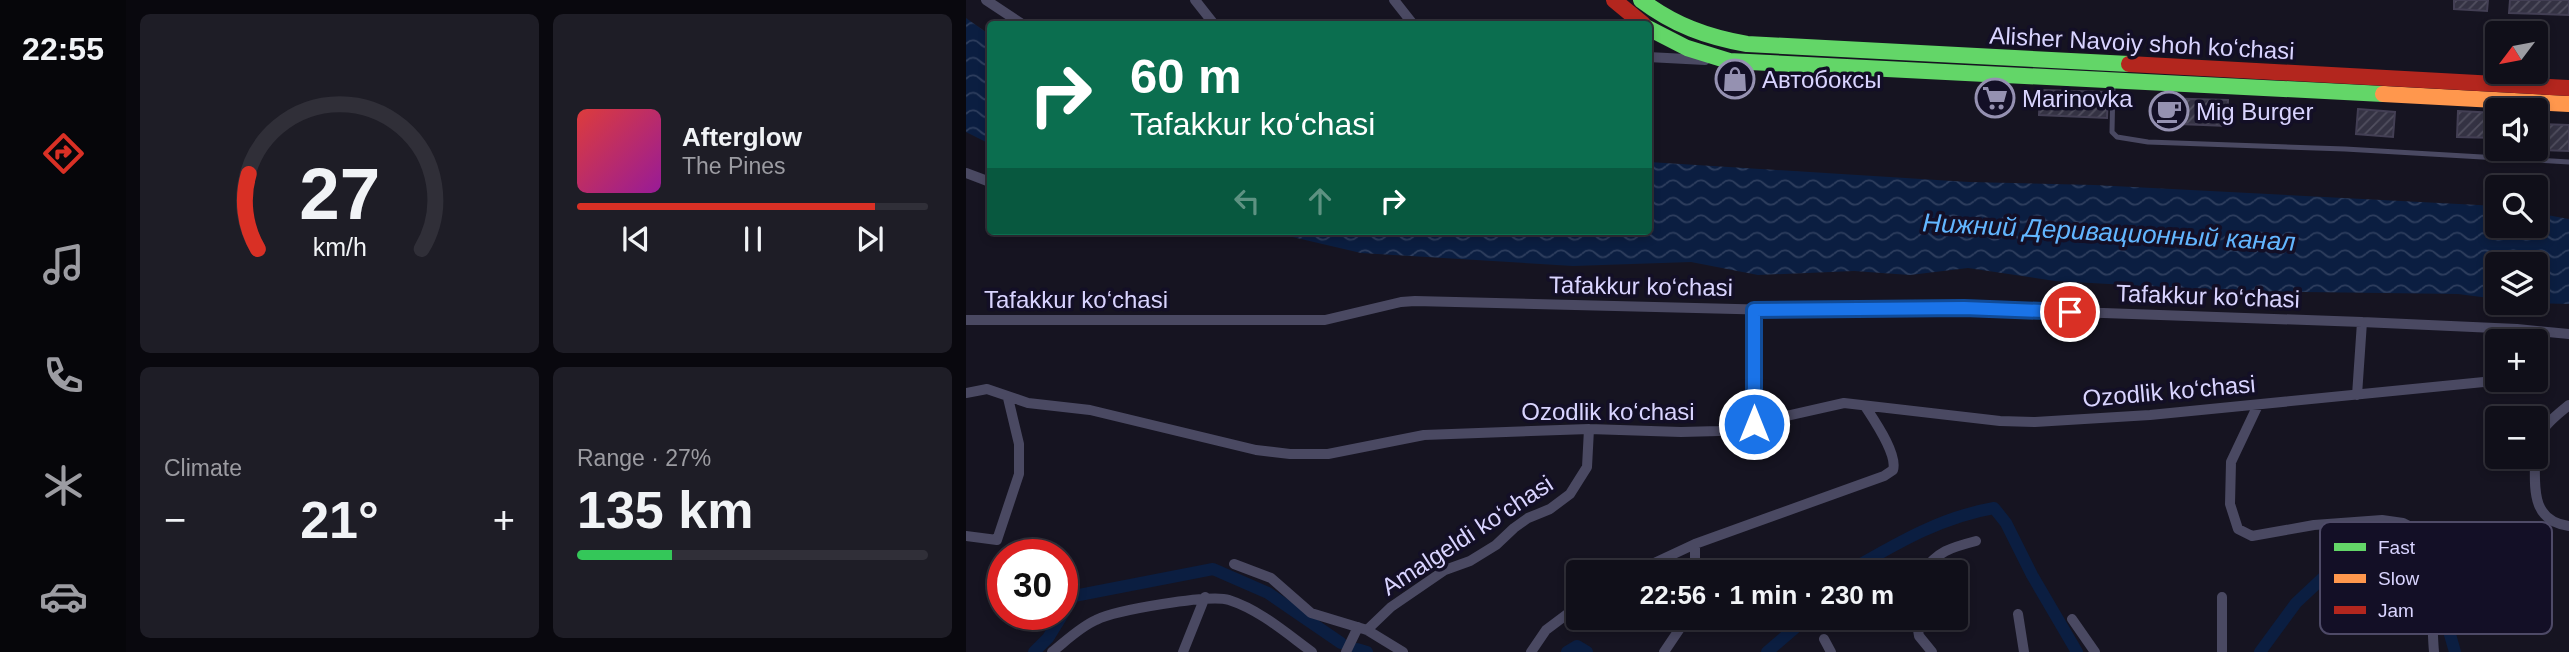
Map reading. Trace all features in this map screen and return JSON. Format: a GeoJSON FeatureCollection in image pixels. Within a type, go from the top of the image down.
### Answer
{"type":"FeatureCollection","features":[{"type":"Feature","properties":{"kind":"main road","name":"Alisher Navoiy shoh koʻchasi"},"geometry":{"type":"LineString","coordinates":[[1641,0],[1677,25],[1712,38],[1747,44],[2569,88]]}},
{"type":"Feature","properties":{"kind":"main road"},"geometry":{"type":"LineString","coordinates":[[1619,5],[1639,21]]}},
{"type":"Feature","properties":{"kind":"main road","name":"Alisher Navoiy shoh koʻchasi"},"geometry":{"type":"LineString","coordinates":[[1652,31],[1671,43],[1729,61],[2569,104]]}},
{"type":"Feature","properties":{"kind":"main road"},"geometry":{"type":"LineString","coordinates":[[2172,84],[2173,67]]}},
{"type":"Feature","properties":{"kind":"street"},"geometry":{"type":"LineString","coordinates":[[986,0],[1018,21]]}},
{"type":"Feature","properties":{"kind":"street"},"geometry":{"type":"LineString","coordinates":[[1195,0],[1212,21]]}},
{"type":"Feature","properties":{"kind":"street"},"geometry":{"type":"LineString","coordinates":[[1394,0],[1411,21]]}},
{"type":"Feature","properties":{"kind":"street"},"geometry":{"type":"LineString","coordinates":[[1619,5],[1631,21]]}},
{"type":"Feature","properties":{"kind":"street"},"geometry":{"type":"LineString","coordinates":[[1652,57],[1729,61]]}},
{"type":"Feature","properties":{"kind":"street"},"geometry":{"type":"LineString","coordinates":[[966,173],[987,182]]}},
{"type":"Feature","properties":{"kind":"street","name":"Tafakkur ko‘chasi"},"geometry":{"type":"LineString","coordinates":[[966,320],[1325,320],[1415,301],[1754,310],[1964,308],[2362,322],[2485,332]]}},
{"type":"Feature","properties":{"kind":"street"},"geometry":{"type":"LineString","coordinates":[[1754,310],[1754,424]]}},
{"type":"Feature","properties":{"kind":"street"},"geometry":{"type":"LineString","coordinates":[[2357,395],[2362,322]]}},
{"type":"Feature","properties":{"kind":"street","name":"Tafakkur ko‘chasi"},"geometry":{"type":"LineString","coordinates":[[2548,334],[2569,334]]}},
{"type":"Feature","properties":{"kind":"street","name":"Ozodlik ko‘chasi"},"geometry":{"type":"LineString","coordinates":[[966,393],[987,389],[1028,403],[1090,410],[1256,450],[1290,454],[1328,454],[1424,435],[1589,429],[1719,431],[1844,403],[2000,421],[2035,422],[2258,405],[2485,382]]}},
{"type":"Feature","properties":{"kind":"street"},"geometry":{"type":"LineString","coordinates":[[966,536],[997,540],[1019,474],[1019,444],[1008,398]]}},
{"type":"Feature","properties":{"kind":"street"},"geometry":{"type":"LineString","coordinates":[[1661,560],[1695,544],[1884,476],[1894,470],[1895,464],[1888,446],[1865,405]]}},
{"type":"Feature","properties":{"kind":"street"},"geometry":{"type":"LineString","coordinates":[[2258,405],[2231,462],[2230,504],[2238,529],[2252,536],[2320,525]]}},
{"type":"Feature","properties":{"kind":"street"},"geometry":{"type":"LineString","coordinates":[[2548,423],[2569,405]]}},
{"type":"Feature","properties":{"kind":"street","name":"Amalgeldi ko‘chasi"},"geometry":{"type":"LineString","coordinates":[[1362,629],[1445,570],[1471,561],[1496,545],[1528,518],[1550,509],[1570,494],[1587,467],[1589,429]]}},
{"type":"Feature","properties":{"kind":"street"},"geometry":{"type":"LineString","coordinates":[[2535,469],[2535,500],[2543,512],[2555,522],[2569,526]]}},
{"type":"Feature","properties":{"kind":"street"},"geometry":{"type":"LineString","coordinates":[[2355,522],[2396,522]]}},
{"type":"Feature","properties":{"kind":"street"},"geometry":{"type":"LineString","coordinates":[[1933,560],[1951,547],[1976,541]]}},
{"type":"Feature","properties":{"kind":"street"},"geometry":{"type":"LineString","coordinates":[[1695,544],[1695,560]]}},
{"type":"Feature","properties":{"kind":"street"},"geometry":{"type":"LineString","coordinates":[[1234,564],[1271,578],[1311,613],[1362,629],[1403,652]]}},
{"type":"Feature","properties":{"kind":"street"},"geometry":{"type":"LineString","coordinates":[[1052,652],[1084,626],[1105,616],[1205,597],[1230,600],[1250,609],[1312,652]]}},
{"type":"Feature","properties":{"kind":"street"},"geometry":{"type":"LineString","coordinates":[[1183,652],[1205,597]]}},
{"type":"Feature","properties":{"kind":"street"},"geometry":{"type":"LineString","coordinates":[[2222,597],[2222,652]]}},
{"type":"Feature","properties":{"kind":"street"},"geometry":{"type":"LineString","coordinates":[[2018,614],[2024,652]]}},
{"type":"Feature","properties":{"kind":"street"},"geometry":{"type":"LineString","coordinates":[[1531,652],[1546,630],[1566,615]]}},
{"type":"Feature","properties":{"kind":"street"},"geometry":{"type":"LineString","coordinates":[[2072,619],[2095,652]]}},
{"type":"Feature","properties":{"kind":"street"},"geometry":{"type":"LineString","coordinates":[[1346,652],[1362,629]]}},
{"type":"Feature","properties":{"kind":"street"},"geometry":{"type":"LineString","coordinates":[[1664,652],[1679,630]]}},
{"type":"Feature","properties":{"kind":"street"},"geometry":{"type":"LineString","coordinates":[[1918,630],[1919,636],[1932,652]]}},
{"type":"Feature","properties":{"kind":"street"},"geometry":{"type":"LineString","coordinates":[[2432,634],[2434,652]]}},
{"type":"Feature","properties":{"kind":"street"},"geometry":{"type":"LineString","coordinates":[[1824,639],[1831,652]]}},
{"type":"Feature","properties":{"kind":"lane"},"geometry":{"type":"LineString","coordinates":[[2114,81],[2112,132],[2117,137],[2148,142],[2344,149],[2569,162]]}},
{"type":"Feature","properties":{"kind":"water"},"geometry":{"type":"Polygon","coordinates":[[[966,18],[987,33],[987,142],[966,132],[966,18]]]}},
{"type":"Feature","properties":{"kind":"water","name":"Нижний Деривационный канал"},"geometry":{"type":"Polygon","coordinates":[[[1652,162],[1969,182],[2094,185],[2485,205],[2485,238],[2548,238],[2548,215],[2569,219],[2569,304],[2548,304],[2548,252],[2485,252],[2485,297],[2458,294],[2234,291],[2055,281],[1968,268],[1910,275],[1854,271],[1758,275],[1691,262],[1573,266],[1361,253],[1284,235],[1652,235],[1652,162]]]}},
{"type":"Feature","properties":{"kind":"building"},"geometry":{"type":"Polygon","coordinates":[[[2454,0],[2488,0],[2487,11],[2454,9],[2454,0]]]}},
{"type":"Feature","properties":{"kind":"building"},"geometry":{"type":"Polygon","coordinates":[[[2510,0],[2569,0],[2569,15],[2509,13],[2510,0]]]}},
{"type":"Feature","properties":{"kind":"building"},"geometry":{"type":"Polygon","coordinates":[[[2040,90],[2108,92],[2107,118],[2039,115],[2040,90]]]}},
{"type":"Feature","properties":{"kind":"building"},"geometry":{"type":"Polygon","coordinates":[[[2156,98],[2228,100],[2227,126],[2155,123],[2156,98]]]}},
{"type":"Feature","properties":{"kind":"building"},"geometry":{"type":"Polygon","coordinates":[[[2358,109],[2395,112],[2393,137],[2356,134],[2358,109]]]}},
{"type":"Feature","properties":{"kind":"building"},"geometry":{"type":"Polygon","coordinates":[[[2458,111],[2485,112],[2485,138],[2457,137],[2458,111]]]}},
{"type":"Feature","properties":{"kind":"building"},"geometry":{"type":"Polygon","coordinates":[[[2548,124],[2569,125],[2569,151],[2548,150],[2548,124]]]}},
{"type":"Feature","properties":{"kind":"waterway"},"geometry":{"type":"LineString","coordinates":[[1868,560],[1936,525],[1994,508],[2006,523],[2032,575],[2077,652]]}},
{"type":"Feature","properties":{"kind":"waterway"},"geometry":{"type":"LineString","coordinates":[[1034,652],[1048,638],[1074,596],[1213,569],[1268,593],[1341,643]]}},
{"type":"Feature","properties":{"kind":"waterway"},"geometry":{"type":"LineString","coordinates":[[2260,652],[2296,603],[2320,580]]}},
{"type":"Feature","properties":{"kind":"waterway"},"geometry":{"type":"LineString","coordinates":[[1767,652],[1793,630]]}},
{"type":"Feature","properties":{"kind":"waterway"},"geometry":{"type":"LineString","coordinates":[[2450,634],[2455,652]]}},
{"type":"Feature","properties":{"kind":"waterway"},"geometry":{"type":"LineString","coordinates":[[1567,652],[1577,646],[1587,652]]}},
{"type":"Feature","properties":{"kind":"waterway"},"geometry":{"type":"LineString","coordinates":[[1357,649],[1367,652]]}},
{"type":"Feature","properties":{"kind":"traffic: fast"},"geometry":{"type":"LineString","coordinates":[[1641,0],[1691,29],[1747,44],[2129,64]]}},
{"type":"Feature","properties":{"kind":"traffic: fast"},"geometry":{"type":"LineString","coordinates":[[1652,30],[1687,48],[1729,61],[2383,94]]}},
{"type":"Feature","properties":{"kind":"traffic: slow"},"geometry":{"type":"LineString","coordinates":[[2383,94],[2569,104]]}},
{"type":"Feature","properties":{"kind":"traffic: jam"},"geometry":{"type":"LineString","coordinates":[[1614,0],[1639,21]]}},
{"type":"Feature","properties":{"kind":"traffic: jam"},"geometry":{"type":"LineString","coordinates":[[2129,64],[2569,88]]}},
{"type":"Feature","properties":{"kind":"place","name":"Автобоксы"},"geometry":{"type":"Point","coordinates":[1735,79]}},
{"type":"Feature","properties":{"kind":"place","name":"Marinovka"},"geometry":{"type":"Point","coordinates":[1995,98]}},
{"type":"Feature","properties":{"kind":"place","name":"Mig Burger"},"geometry":{"type":"Point","coordinates":[2169,111]}},
{"type":"Feature","properties":{"kind":"route"},"geometry":{"type":"LineString","coordinates":[[1754,424],[1754,310],[1964,308],[2070,312]]}}]}
